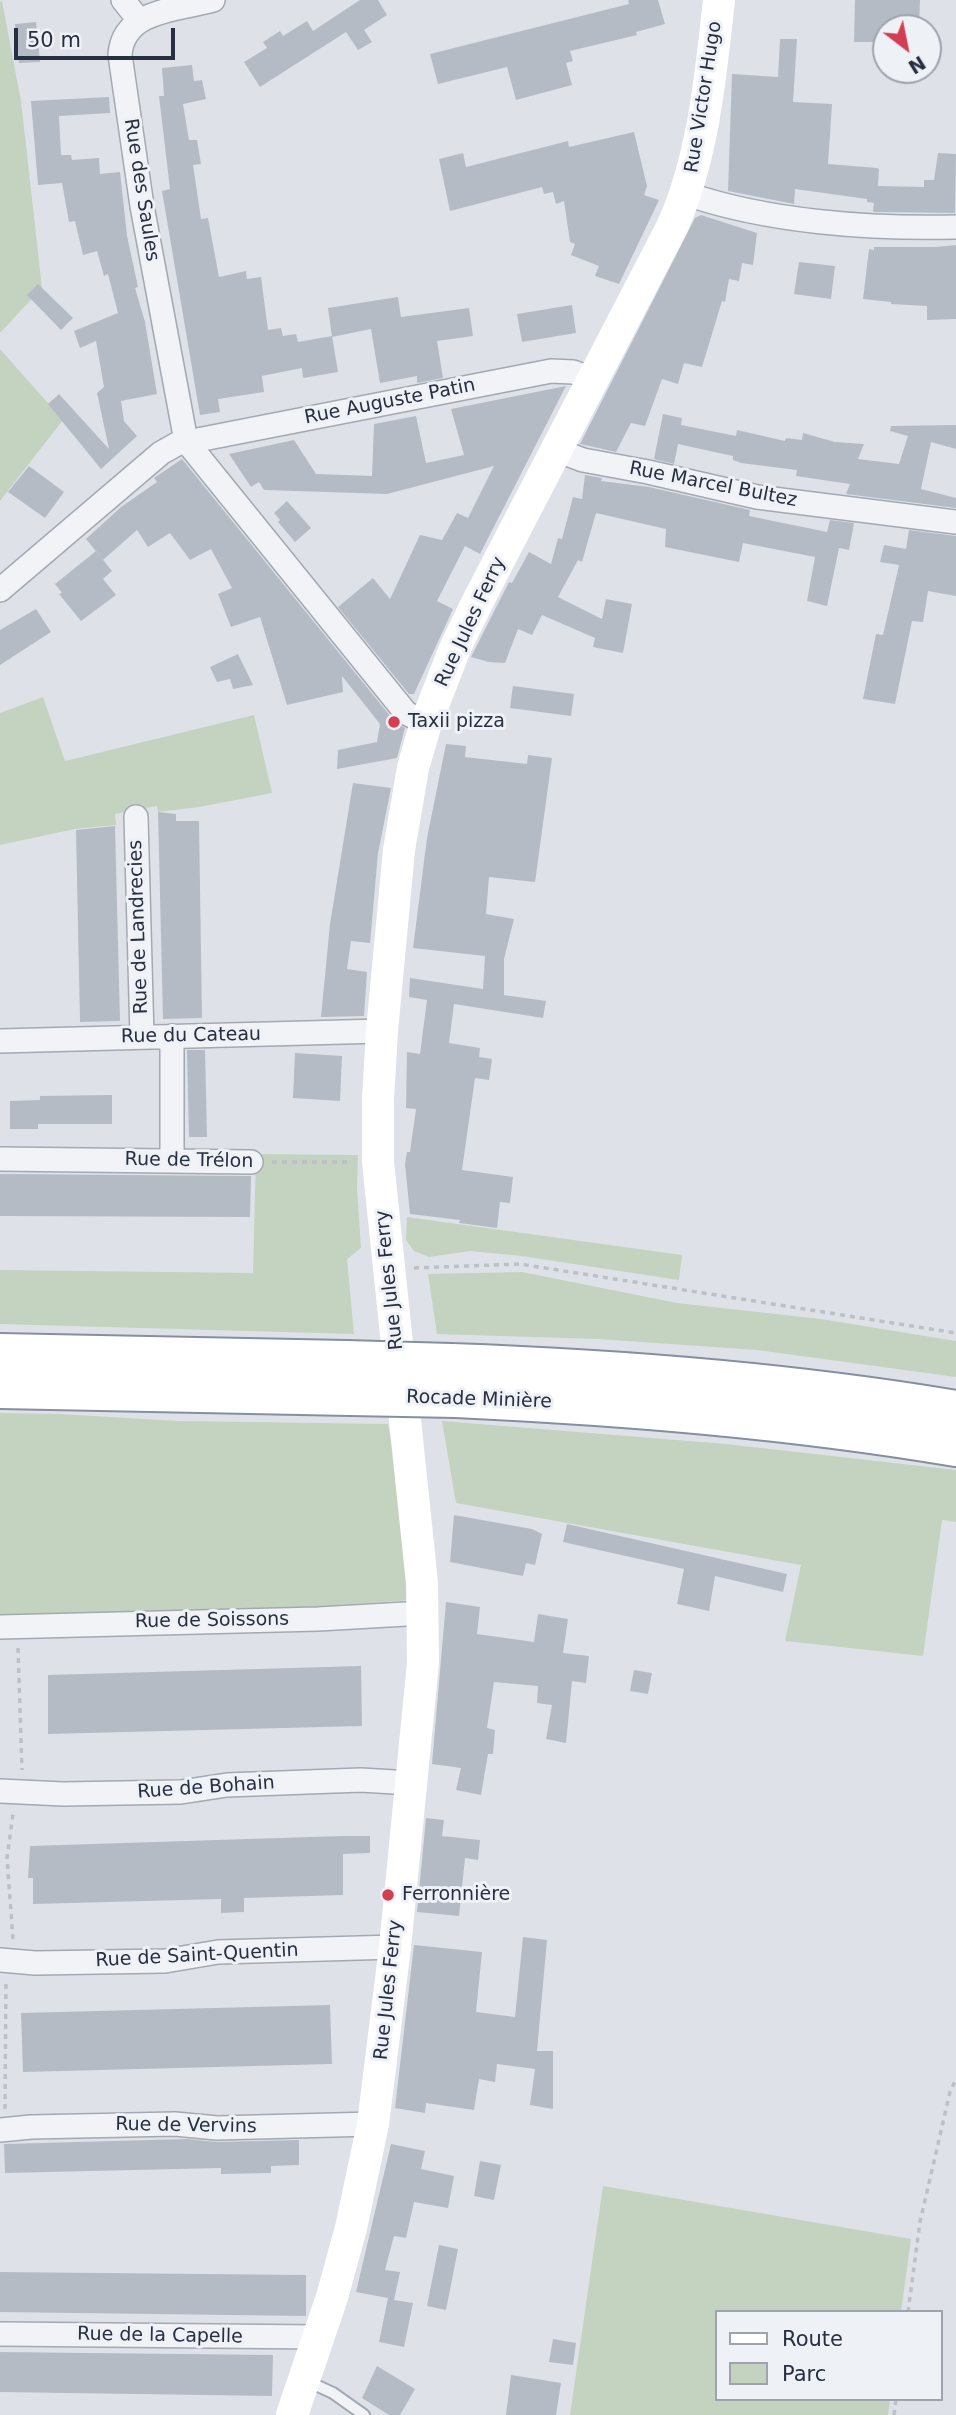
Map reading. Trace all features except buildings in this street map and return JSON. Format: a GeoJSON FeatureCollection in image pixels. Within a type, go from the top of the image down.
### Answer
{"type":"FeatureCollection","features":[{"type":"Feature","properties":{"kind":"highway","name":"Rocade Minière"},"geometry":{"type":"LineString","coordinates":[[0,1353],[348,1378],[454,1381],[619,1371],[712,1378],[867,1396],[956,1410]]}},
{"type":"Feature","properties":{"kind":"highway","name":"Rocade Minière"},"geometry":{"type":"LineString","coordinates":[[0,1389],[348,1378]]}},
{"type":"Feature","properties":{"kind":"highway","name":"Rocade Minière"},"geometry":{"type":"LineString","coordinates":[[454,1381],[814,1426],[956,1447]]}},
{"type":"Feature","properties":{"kind":"street"},"geometry":{"type":"LineString","coordinates":[[122,0],[139,20],[213,0]]}},
{"type":"Feature","properties":{"kind":"street","name":"Rue Victor Hugo"},"geometry":{"type":"LineString","coordinates":[[687,194],[698,148],[719,0]]}},
{"type":"Feature","properties":{"kind":"street","name":"Rue des Saules"},"geometry":{"type":"LineString","coordinates":[[139,20],[123,39],[120,55],[142,206],[186,441]]}},
{"type":"Feature","properties":{"kind":"street"},"geometry":{"type":"LineString","coordinates":[[687,194],[721,205],[844,224],[906,228],[956,227]]}},
{"type":"Feature","properties":{"kind":"street","name":"Rue Jules Ferry"},"geometry":{"type":"LineString","coordinates":[[299,2403],[351,2228],[373,2124],[395,1947],[423,1662],[424,1613],[415,1503],[378,1162],[382,1031],[399,850],[413,768],[426,723],[457,646],[687,194]]}},
{"type":"Feature","properties":{"kind":"street","name":"Rue Auguste Patin"},"geometry":{"type":"LineString","coordinates":[[0,590],[161,453],[186,441],[551,370],[573,372],[592,379]]}},
{"type":"Feature","properties":{"kind":"street"},"geometry":{"type":"LineString","coordinates":[[186,441],[406,713],[426,723]]}},
{"type":"Feature","properties":{"kind":"street","name":"Rue Marcel Bultez"},"geometry":{"type":"LineString","coordinates":[[556,450],[583,460],[664,475],[757,497],[956,522]]}},
{"type":"Feature","properties":{"kind":"street","name":"Rue de Landrecies"},"geometry":{"type":"LineString","coordinates":[[136,817],[142,1037]]}},
{"type":"Feature","properties":{"kind":"street","name":"Rue du Cateau"},"geometry":{"type":"LineString","coordinates":[[0,1041],[382,1031]]}},
{"type":"Feature","properties":{"kind":"street"},"geometry":{"type":"LineString","coordinates":[[172,1036],[172,1161]]}},
{"type":"Feature","properties":{"kind":"street","name":"Rue de Trélon"},"geometry":{"type":"LineString","coordinates":[[0,1159],[251,1161]]}},
{"type":"Feature","properties":{"kind":"street","name":"Rue de Soissons"},"geometry":{"type":"LineString","coordinates":[[8,1627],[318,1619],[424,1613]]}},
{"type":"Feature","properties":{"kind":"street","name":"Rue de Bohain"},"geometry":{"type":"LineString","coordinates":[[13,1792],[181,1792],[227,1785],[361,1780],[411,1783]]}},
{"type":"Feature","properties":{"kind":"street","name":"Rue de Saint-Quentin"},"geometry":{"type":"LineString","coordinates":[[7,1961],[165,1961],[218,1952],[395,1947]]}},
{"type":"Feature","properties":{"kind":"street","name":"Rue de Vervins"},"geometry":{"type":"LineString","coordinates":[[2,2129],[162,2124],[217,2128],[373,2124]]}},
{"type":"Feature","properties":{"kind":"street","name":"Rue de la Capelle"},"geometry":{"type":"LineString","coordinates":[[0,2334],[320,2337]]}},
{"type":"Feature","properties":{"kind":"lane"},"geometry":{"type":"LineString","coordinates":[[299,2403],[333,2393],[364,2415]]}},
{"type":"Feature","properties":{"kind":"path","name":"Rue de Trélon"},"geometry":{"type":"LineString","coordinates":[[251,1161],[378,1162]]}},
{"type":"Feature","properties":{"kind":"path"},"geometry":{"type":"LineString","coordinates":[[388,1269],[520,1264],[956,1333]]}},
{"type":"Feature","properties":{"kind":"path"},"geometry":{"type":"LineString","coordinates":[[2,2129],[7,1858],[13,1792],[8,1627]]}},
{"type":"Feature","properties":{"kind":"path"},"geometry":{"type":"LineString","coordinates":[[908,2310],[920,2222],[950,2092],[956,2079]]}},
{"type":"Feature","properties":{"kind":"green space"},"geometry":{"type":"Polygon","coordinates":[[[2,1],[21,101],[42,288],[0,333],[0,2],[2,1]]]}},
{"type":"Feature","properties":{"kind":"green space"},"geometry":{"type":"Polygon","coordinates":[[[0,349],[63,420],[0,501],[0,349]]]}},
{"type":"Feature","properties":{"kind":"green space"},"geometry":{"type":"Polygon","coordinates":[[[43,697],[65,761],[254,715],[272,793],[199,807],[158,812],[157,806],[115,814],[116,825],[75,829],[0,845],[0,713],[43,697]]]}},
{"type":"Feature","properties":{"kind":"green space"},"geometry":{"type":"Polygon","coordinates":[[[256,1154],[358,1155],[361,1248],[347,1259],[354,1334],[0,1324],[0,1270],[253,1273],[256,1154]]]}},
{"type":"Feature","properties":{"kind":"green space"},"geometry":{"type":"Polygon","coordinates":[[[407,1217],[682,1255],[679,1280],[470,1251],[429,1257],[414,1251],[406,1240],[407,1217]]]}},
{"type":"Feature","properties":{"kind":"green space"},"geometry":{"type":"Polygon","coordinates":[[[522,1272],[677,1303],[821,1319],[956,1341],[956,1377],[757,1350],[598,1339],[437,1334],[428,1274],[522,1272]]]}},
{"type":"Feature","properties":{"kind":"green space"},"geometry":{"type":"Polygon","coordinates":[[[0,1413],[178,1421],[388,1424],[403,1508],[411,1600],[237,1612],[0,1622],[0,1413]]]}},
{"type":"Feature","properties":{"kind":"green space"},"geometry":{"type":"Polygon","coordinates":[[[442,1421],[726,1444],[956,1470],[956,1522],[942,1520],[923,1656],[785,1641],[801,1565],[456,1503],[442,1421]]]}},
{"type":"Feature","properties":{"kind":"green space"},"geometry":{"type":"Polygon","coordinates":[[[603,2186],[911,2239],[901,2310],[715,2310],[715,2401],[890,2401],[888,2415],[570,2415],[603,2186]]]}},
{"type":"Feature","properties":{"kind":"place","name":"Taxii pizza"},"geometry":{"type":"Point","coordinates":[394,722]}},
{"type":"Feature","properties":{"kind":"place","name":"Ferronnière"},"geometry":{"type":"Point","coordinates":[388,1895]}}]}
